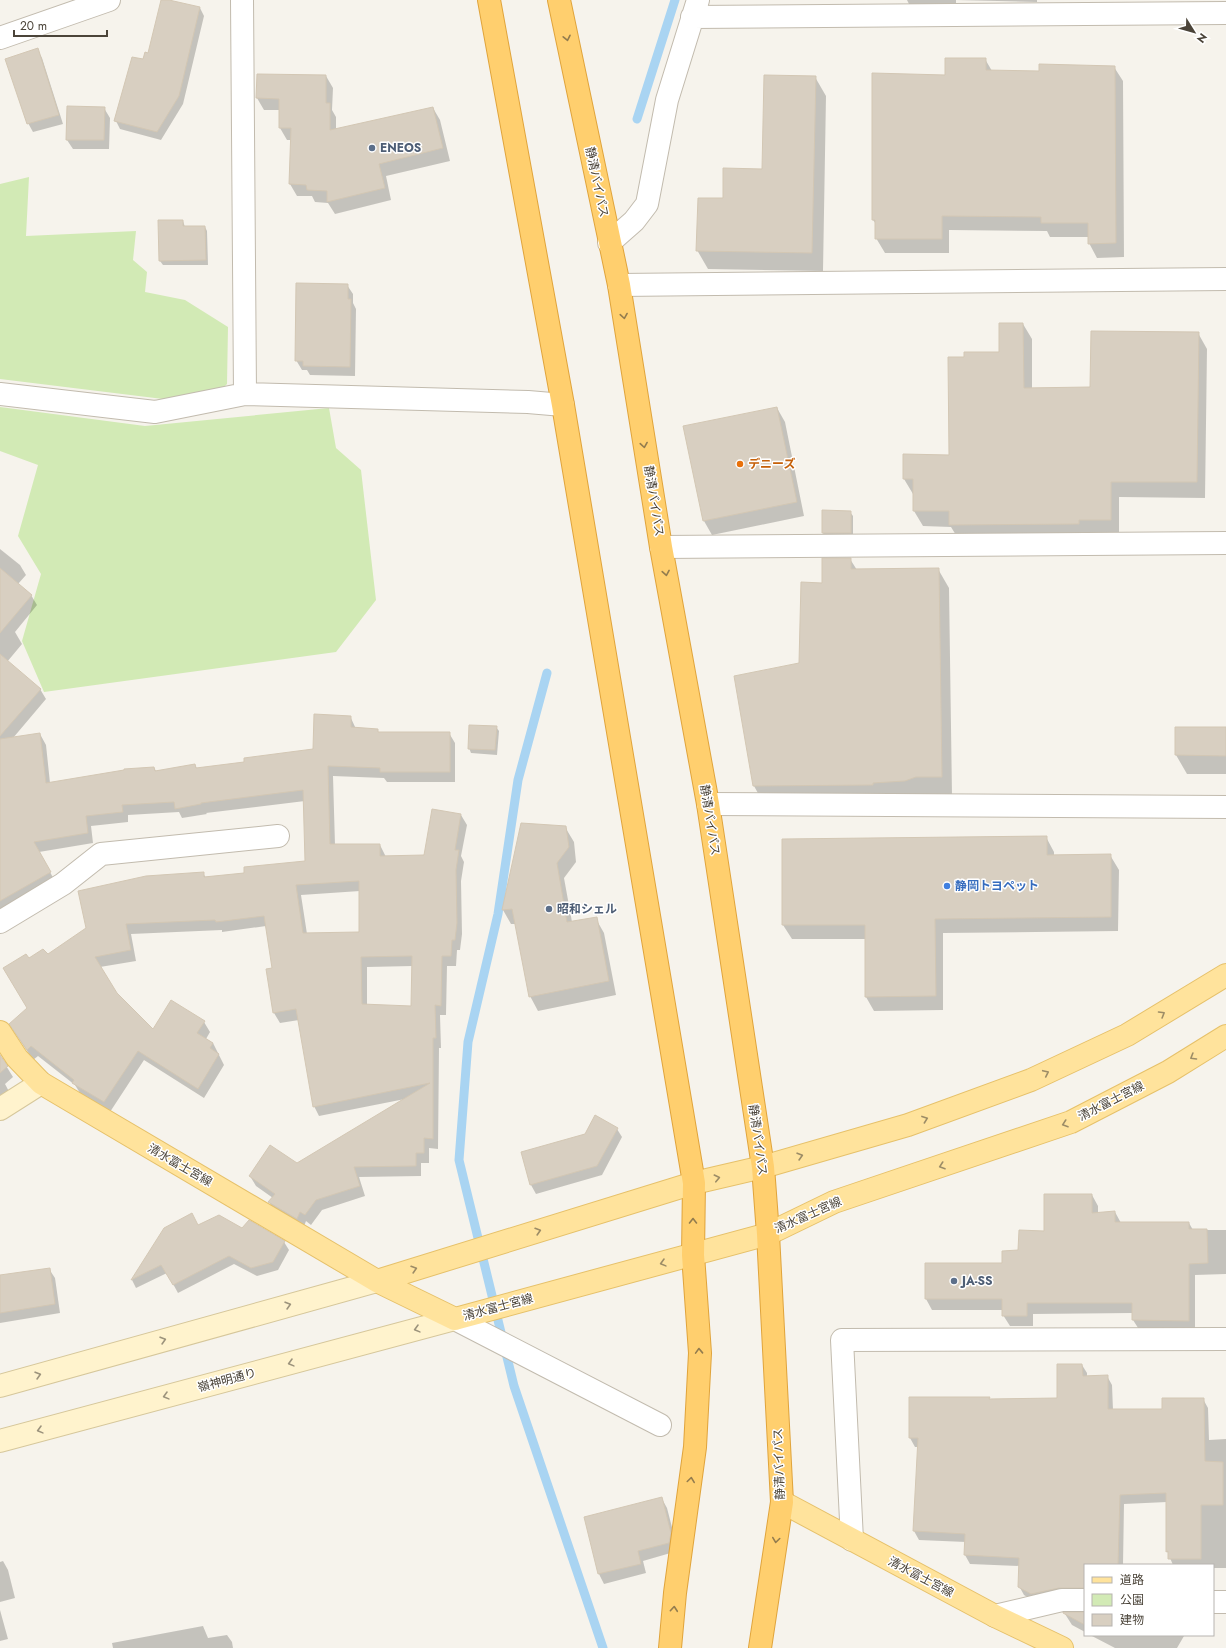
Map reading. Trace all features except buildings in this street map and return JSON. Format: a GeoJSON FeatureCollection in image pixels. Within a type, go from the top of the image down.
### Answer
{"type":"FeatureCollection","features":[{"type":"Feature","properties":{"kind":"highway"},"geometry":{"type":"LineString","coordinates":[[489,0],[562,405],[694,1183],[693,1255],[700,1353],[695,1447],[675,1593],[670,1648]]}},
{"type":"Feature","properties":{"kind":"highway","name":"静清バイパス"},"geometry":{"type":"LineString","coordinates":[[559,0],[619,285],[661,546],[708,804],[763,1167],[782,1502],[760,1648]]}},
{"type":"Feature","properties":{"kind":"main road"},"geometry":{"type":"LineString","coordinates":[[0,1386],[377,1281],[694,1183],[763,1167],[908,1125],[1031,1080],[1127,1034],[1226,975]]}},
{"type":"Feature","properties":{"kind":"main road","name":"清水富士宮線"},"geometry":{"type":"LineString","coordinates":[[0,1032],[17,1058],[41,1083],[377,1281],[455,1319],[768,1234],[834,1202],[1071,1122],[1168,1072],[1226,1036]]}},
{"type":"Feature","properties":{"kind":"main road"},"geometry":{"type":"LineString","coordinates":[[0,1109],[41,1083]]}},
{"type":"Feature","properties":{"kind":"main road","name":"嶺神明通り"},"geometry":{"type":"LineString","coordinates":[[0,1441],[455,1319]]}},
{"type":"Feature","properties":{"kind":"main road","name":"清水富士宮線"},"geometry":{"type":"LineString","coordinates":[[782,1502],[995,1616],[1062,1648]]}},
{"type":"Feature","properties":{"kind":"street"},"geometry":{"type":"LineString","coordinates":[[0,38],[109,0]]}},
{"type":"Feature","properties":{"kind":"street"},"geometry":{"type":"LineString","coordinates":[[242,0],[245,394]]}},
{"type":"Feature","properties":{"kind":"street"},"geometry":{"type":"LineString","coordinates":[[609,243],[634,220],[647,204],[667,100],[695,8],[1226,13]]}},
{"type":"Feature","properties":{"kind":"street"},"geometry":{"type":"LineString","coordinates":[[619,285],[1226,279]]}},
{"type":"Feature","properties":{"kind":"street"},"geometry":{"type":"LineString","coordinates":[[0,394],[155,412],[245,394],[528,402],[562,405]]}},
{"type":"Feature","properties":{"kind":"street"},"geometry":{"type":"LineString","coordinates":[[661,546],[1226,543]]}},
{"type":"Feature","properties":{"kind":"street"},"geometry":{"type":"LineString","coordinates":[[708,804],[1226,807]]}},
{"type":"Feature","properties":{"kind":"street"},"geometry":{"type":"LineString","coordinates":[[0,922],[63,884],[102,854],[278,836]]}},
{"type":"Feature","properties":{"kind":"street"},"geometry":{"type":"LineString","coordinates":[[455,1319],[660,1425]]}},
{"type":"Feature","properties":{"kind":"street"},"geometry":{"type":"LineString","coordinates":[[852,1540],[842,1340],[1226,1339]]}},
{"type":"Feature","properties":{"kind":"street"},"geometry":{"type":"LineString","coordinates":[[995,1616],[1062,1600],[1084,1600]]}},
{"type":"Feature","properties":{"kind":"street"},"geometry":{"type":"LineString","coordinates":[[1214,1602],[1226,1602]]}},
{"type":"Feature","properties":{"kind":"green space"},"geometry":{"type":"Polygon","coordinates":[[[29,177],[26,236],[136,231],[133,260],[147,272],[145,292],[185,300],[228,327],[227,384],[220,391],[163,399],[0,379],[0,184],[29,177]]]}},
{"type":"Feature","properties":{"kind":"green space"},"geometry":{"type":"Polygon","coordinates":[[[0,407],[145,426],[329,408],[336,448],[361,470],[376,600],[336,652],[44,692],[22,641],[41,574],[18,536],[38,465],[0,451],[0,407]]]}},
{"type":"Feature","properties":{"kind":"waterway"},"geometry":{"type":"LineString","coordinates":[[637,119],[675,0]]}},
{"type":"Feature","properties":{"kind":"waterway"},"geometry":{"type":"LineString","coordinates":[[547,673],[518,780],[498,914],[468,1042],[459,1160],[514,1386],[603,1648]]}},
{"type":"Feature","properties":{"kind":"place","name":"ENEOS"},"geometry":{"type":"Point","coordinates":[372,148]}},
{"type":"Feature","properties":{"kind":"place","name":"デニーズ"},"geometry":{"type":"Point","coordinates":[740,464]}},
{"type":"Feature","properties":{"kind":"place","name":"静岡トヨペット"},"geometry":{"type":"Point","coordinates":[947,886]}},
{"type":"Feature","properties":{"kind":"place","name":"昭和シェル"},"geometry":{"type":"Point","coordinates":[549,909]}},
{"type":"Feature","properties":{"kind":"place","name":"JA-SS"},"geometry":{"type":"Point","coordinates":[954,1281]}}]}
